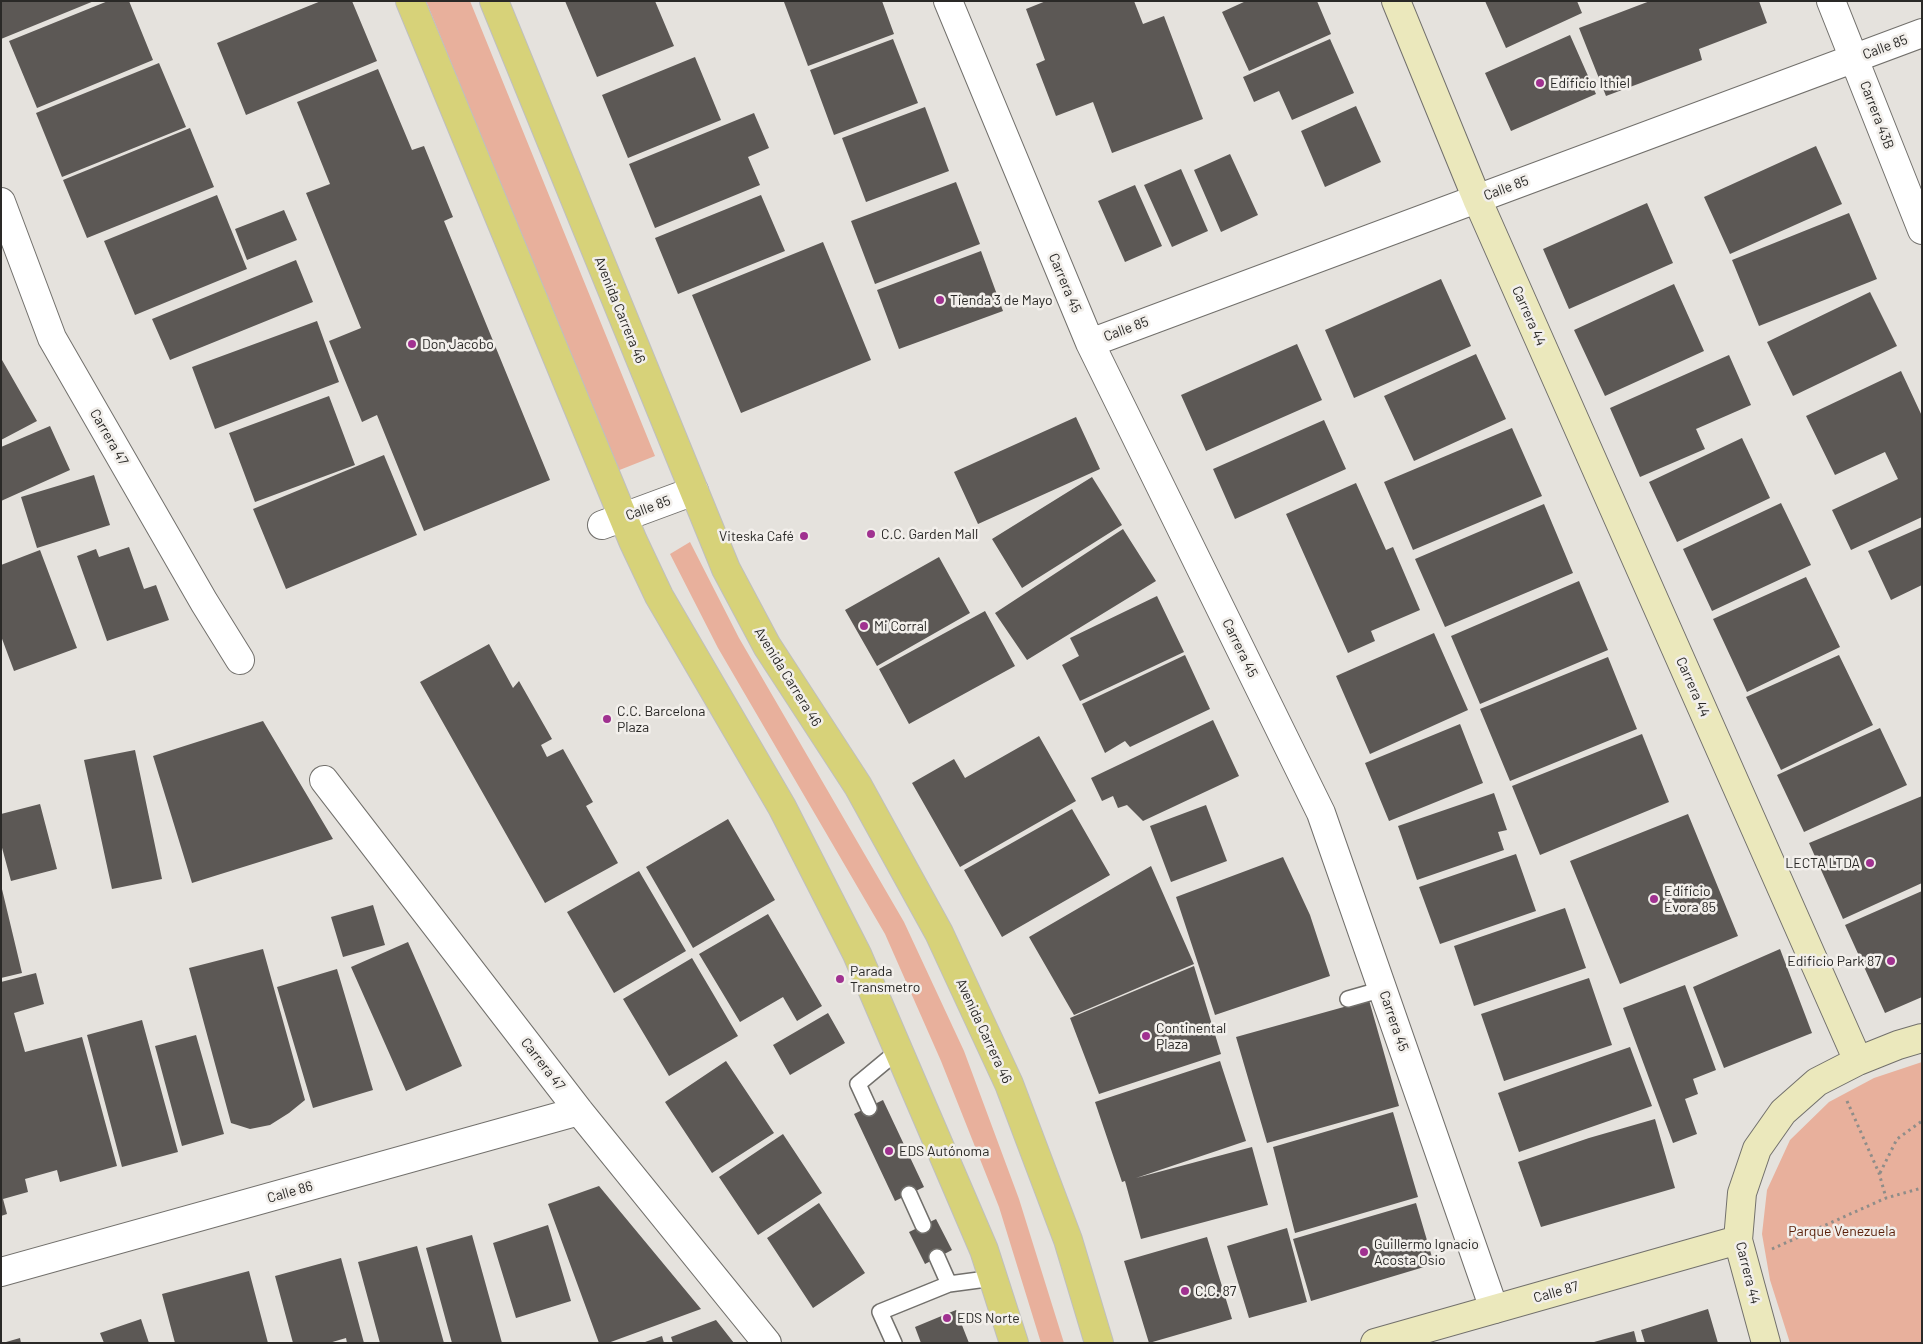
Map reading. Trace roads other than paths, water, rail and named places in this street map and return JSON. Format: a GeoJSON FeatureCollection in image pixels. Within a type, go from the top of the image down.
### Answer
{"type":"FeatureCollection","features":[{"type":"Feature","properties":{"kind":"main road"},"geometry":{"type":"LineString","coordinates":[[410,1],[612,521],[659,596],[786,816],[857,954],[984,1250],[994,1278],[1008,1341]]}},
{"type":"Feature","properties":{"kind":"main road","name":"Avenida Carrera 46"},"geometry":{"type":"LineString","coordinates":[[494,1],[726,569],[767,646],[858,786],[939,933],[1009,1084],[1068,1240],[1099,1343]]}},
{"type":"Feature","properties":{"kind":"street","name":"Carrera 45"},"geometry":{"type":"LineString","coordinates":[[948,1],[1090,343],[1321,813],[1494,1309]]}},
{"type":"Feature","properties":{"kind":"street","name":"Carrera 44"},"geometry":{"type":"LineString","coordinates":[[1396,1],[1477,199],[1847,1067],[1818,1082],[1783,1112],[1757,1150],[1742,1193],[1741,1250],[1766,1343]]}},
{"type":"Feature","properties":{"kind":"street","name":"Carrera 43B"},"geometry":{"type":"LineString","coordinates":[[1832,1],[1922,230]]}},
{"type":"Feature","properties":{"kind":"street","name":"Calle 85"},"geometry":{"type":"LineString","coordinates":[[1090,343],[1922,33]]}},
{"type":"Feature","properties":{"kind":"street","name":"Carrera 47"},"geometry":{"type":"LineString","coordinates":[[1,202],[52,338],[204,602],[240,660]]}},
{"type":"Feature","properties":{"kind":"street","name":"Calle 85"},"geometry":{"type":"LineString","coordinates":[[612,521],[694,491]]}},
{"type":"Feature","properties":{"kind":"street","name":"Carrera 47"},"geometry":{"type":"LineString","coordinates":[[324,780],[579,1111],[767,1343]]}},
{"type":"Feature","properties":{"kind":"street"},"geometry":{"type":"LineString","coordinates":[[1847,1067],[1898,1045],[1922,1038]]}},
{"type":"Feature","properties":{"kind":"street","name":"Calle 86"},"geometry":{"type":"LineString","coordinates":[[1,1272],[579,1111]]}},
{"type":"Feature","properties":{"kind":"street","name":"Calle 87"},"geometry":{"type":"LineString","coordinates":[[1375,1343],[1494,1309],[1741,1250]]}},
{"type":"Feature","properties":{"kind":"lane"},"geometry":{"type":"LineString","coordinates":[[1348,999],[1383,988]]}},
{"type":"Feature","properties":{"kind":"lane"},"geometry":{"type":"LineString","coordinates":[[868,1108],[858,1084],[898,1050]]}},
{"type":"Feature","properties":{"kind":"lane"},"geometry":{"type":"LineString","coordinates":[[908,1194],[923,1225]]}},
{"type":"Feature","properties":{"kind":"lane"},"geometry":{"type":"LineString","coordinates":[[937,1258],[949,1284]]}},
{"type":"Feature","properties":{"kind":"lane"},"geometry":{"type":"LineString","coordinates":[[894,1343],[880,1312],[949,1284],[994,1278]]}},
{"type":"Feature","properties":{"kind":"place","name":"Edificio Ithiel"},"geometry":{"type":"Point","coordinates":[1540,83]}},
{"type":"Feature","properties":{"kind":"place","name":"Tienda 3 de Mayo"},"geometry":{"type":"Point","coordinates":[940,300]}},
{"type":"Feature","properties":{"kind":"place","name":"Don Jacobo"},"geometry":{"type":"Point","coordinates":[412,344]}},
{"type":"Feature","properties":{"kind":"place","name":"C.C. Garden Mall"},"geometry":{"type":"Point","coordinates":[871,534]}},
{"type":"Feature","properties":{"kind":"place","name":"Viteska Café"},"geometry":{"type":"Point","coordinates":[804,536]}},
{"type":"Feature","properties":{"kind":"place","name":"Mi Corral"},"geometry":{"type":"Point","coordinates":[864,626]}},
{"type":"Feature","properties":{"kind":"place","name":"C.C. Barcelona Plaza"},"geometry":{"type":"Point","coordinates":[607,719]}},
{"type":"Feature","properties":{"kind":"place","name":"LECTA LTDA"},"geometry":{"type":"Point","coordinates":[1870,863]}},
{"type":"Feature","properties":{"kind":"place","name":"Edificio Évora 85"},"geometry":{"type":"Point","coordinates":[1654,899]}},
{"type":"Feature","properties":{"kind":"place","name":"Edificio Park 87"},"geometry":{"type":"Point","coordinates":[1891,961]}},
{"type":"Feature","properties":{"kind":"place","name":"Parada Transmetro"},"geometry":{"type":"Point","coordinates":[840,979]}},
{"type":"Feature","properties":{"kind":"place","name":"Continental Plaza"},"geometry":{"type":"Point","coordinates":[1146,1036]}},
{"type":"Feature","properties":{"kind":"place","name":"EDS Autónoma"},"geometry":{"type":"Point","coordinates":[889,1151]}},
{"type":"Feature","properties":{"kind":"place","name":"Guillermo Ignacio Acosta Osio"},"geometry":{"type":"Point","coordinates":[1364,1252]}},
{"type":"Feature","properties":{"kind":"place","name":"C.C. 87"},"geometry":{"type":"Point","coordinates":[1185,1291]}},
{"type":"Feature","properties":{"kind":"place","name":"EDS Norte"},"geometry":{"type":"Point","coordinates":[947,1318]}},
{"type":"Feature","properties":{"kind":"park label","name":"Parque Venezuela"},"geometry":{"type":"Point","coordinates":[1842,1231]}}]}
